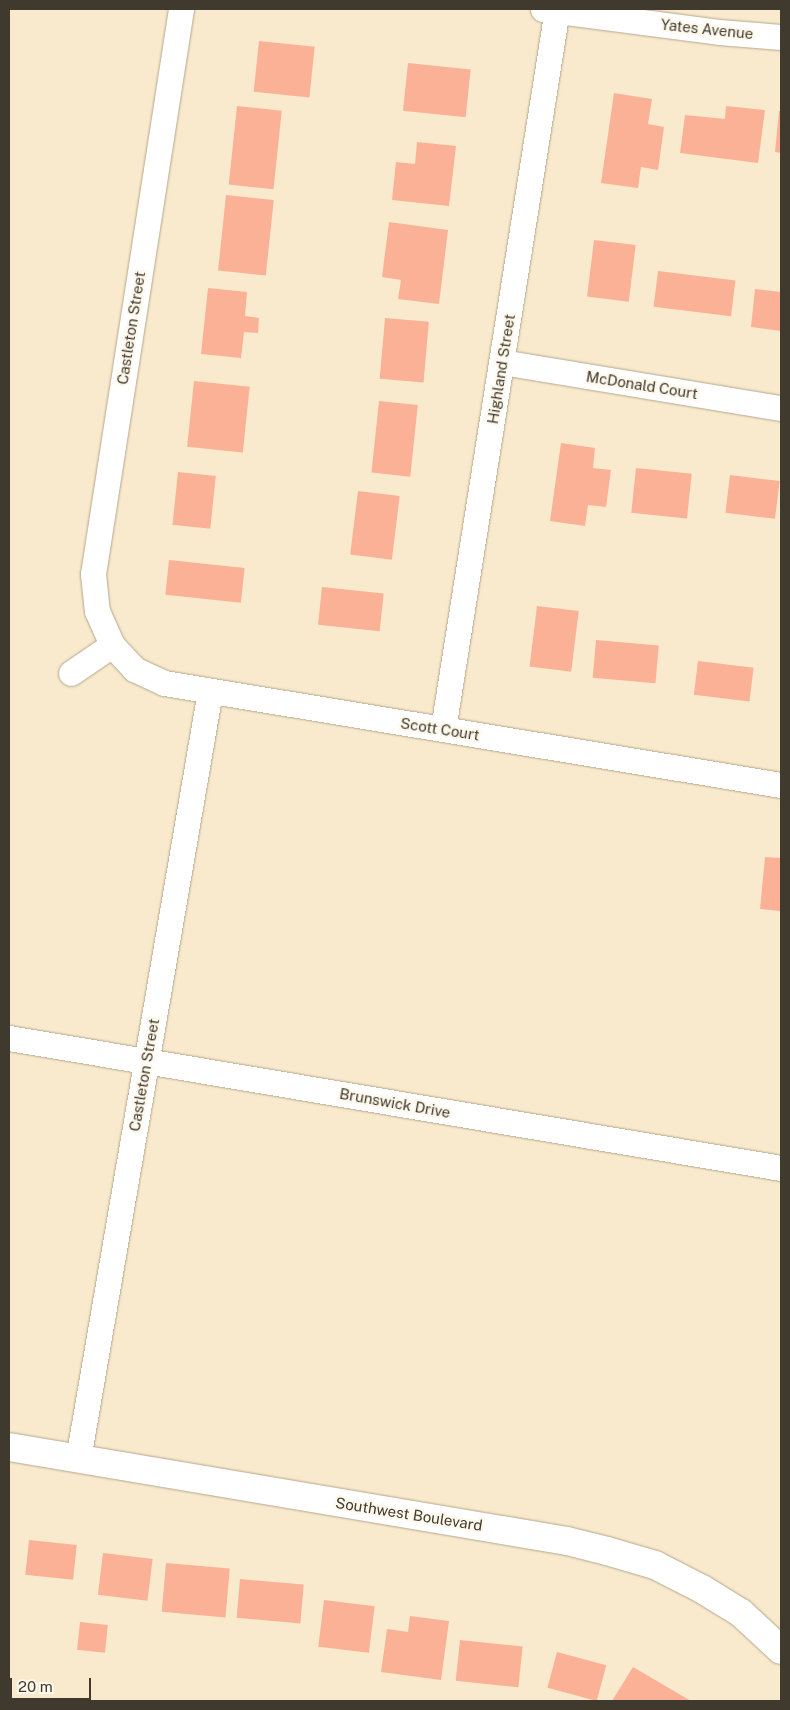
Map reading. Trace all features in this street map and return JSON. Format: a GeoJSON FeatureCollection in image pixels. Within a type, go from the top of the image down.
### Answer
{"type":"FeatureCollection","features":[{"type":"Feature","properties":{"kind":"street","name":"Castleton Street"},"geometry":{"type":"LineString","coordinates":[[112,645],[97,611],[93,574],[181,9]]}},
{"type":"Feature","properties":{"kind":"street","name":"Yates Avenue"},"geometry":{"type":"LineString","coordinates":[[552,10],[719,32],[781,36]]}},
{"type":"Feature","properties":{"kind":"street","name":"Highland Street"},"geometry":{"type":"LineString","coordinates":[[443,729],[502,362],[552,10]]}},
{"type":"Feature","properties":{"kind":"street","name":"McDonald Court"},"geometry":{"type":"LineString","coordinates":[[502,362],[781,408]]}},
{"type":"Feature","properties":{"kind":"street"},"geometry":{"type":"LineString","coordinates":[[71,673],[112,645]]}},
{"type":"Feature","properties":{"kind":"street","name":"Scott Court"},"geometry":{"type":"LineString","coordinates":[[112,645],[134,669],[164,683],[781,785]]}},
{"type":"Feature","properties":{"kind":"street","name":"Castleton Street"},"geometry":{"type":"LineString","coordinates":[[78,1459],[210,690]]}},
{"type":"Feature","properties":{"kind":"street","name":"Brunswick Drive"},"geometry":{"type":"LineString","coordinates":[[9,1038],[781,1168]]}},
{"type":"Feature","properties":{"kind":"street","name":"Southwest Boulevard"},"geometry":{"type":"LineString","coordinates":[[9,1447],[567,1541],[607,1551],[655,1565],[702,1589],[740,1612],[781,1650]]}},
{"type":"Feature","properties":{"kind":"building"},"geometry":{"type":"Polygon","coordinates":[[[259,41],[315,47],[309,98],[254,92],[259,41]]]}},
{"type":"Feature","properties":{"kind":"building"},"geometry":{"type":"Polygon","coordinates":[[[408,63],[471,70],[466,117],[403,111],[408,63]]]}},
{"type":"Feature","properties":{"kind":"building"},"geometry":{"type":"Polygon","coordinates":[[[614,93],[652,99],[648,124],[664,127],[658,170],[641,167],[638,188],[601,183],[614,93]]]}},
{"type":"Feature","properties":{"kind":"building"},"geometry":{"type":"Polygon","coordinates":[[[237,106],[282,111],[273,189],[229,185],[237,106]]]}},
{"type":"Feature","properties":{"kind":"building"},"geometry":{"type":"Polygon","coordinates":[[[726,106],[765,110],[758,163],[680,153],[685,115],[725,119],[726,106]]]}},
{"type":"Feature","properties":{"kind":"building"},"geometry":{"type":"Polygon","coordinates":[[[779,111],[781,111],[781,153],[775,152],[779,111]]]}},
{"type":"Feature","properties":{"kind":"building"},"geometry":{"type":"Polygon","coordinates":[[[417,142],[456,146],[449,206],[392,200],[396,162],[415,164],[417,142]]]}},
{"type":"Feature","properties":{"kind":"building"},"geometry":{"type":"Polygon","coordinates":[[[226,195],[274,200],[266,276],[218,271],[226,195]]]}},
{"type":"Feature","properties":{"kind":"building"},"geometry":{"type":"Polygon","coordinates":[[[389,222],[448,230],[439,304],[398,299],[401,280],[382,277],[389,222]]]}},
{"type":"Feature","properties":{"kind":"building"},"geometry":{"type":"Polygon","coordinates":[[[594,240],[636,245],[629,302],[587,297],[594,240]]]}},
{"type":"Feature","properties":{"kind":"building"},"geometry":{"type":"Polygon","coordinates":[[[658,271],[735,281],[731,316],[654,307],[658,271]]]}},
{"type":"Feature","properties":{"kind":"building"},"geometry":{"type":"Polygon","coordinates":[[[208,288],[247,292],[245,316],[259,318],[258,333],[244,332],[241,358],[201,354],[208,288]]]}},
{"type":"Feature","properties":{"kind":"building"},"geometry":{"type":"Polygon","coordinates":[[[755,289],[781,292],[781,331],[751,327],[755,289]]]}},
{"type":"Feature","properties":{"kind":"building"},"geometry":{"type":"Polygon","coordinates":[[[385,318],[429,322],[424,383],[380,379],[385,318]]]}},
{"type":"Feature","properties":{"kind":"building"},"geometry":{"type":"Polygon","coordinates":[[[194,381],[250,387],[243,452],[187,447],[194,381]]]}},
{"type":"Feature","properties":{"kind":"building"},"geometry":{"type":"Polygon","coordinates":[[[379,401],[418,405],[410,477],[371,473],[379,401]]]}},
{"type":"Feature","properties":{"kind":"building"},"geometry":{"type":"Polygon","coordinates":[[[561,443],[595,448],[593,468],[611,470],[606,507],[588,505],[585,526],[550,521],[561,443]]]}},
{"type":"Feature","properties":{"kind":"building"},"geometry":{"type":"Polygon","coordinates":[[[636,468],[692,474],[687,519],[631,513],[636,468]]]}},
{"type":"Feature","properties":{"kind":"building"},"geometry":{"type":"Polygon","coordinates":[[[178,472],[216,476],[210,529],[172,525],[178,472]]]}},
{"type":"Feature","properties":{"kind":"building"},"geometry":{"type":"Polygon","coordinates":[[[730,475],[780,481],[775,519],[725,513],[730,475]]]}},
{"type":"Feature","properties":{"kind":"building"},"geometry":{"type":"Polygon","coordinates":[[[358,491],[400,496],[392,560],[350,555],[358,491]]]}},
{"type":"Feature","properties":{"kind":"building"},"geometry":{"type":"Polygon","coordinates":[[[169,560],[245,568],[241,603],[165,595],[169,560]]]}},
{"type":"Feature","properties":{"kind":"building"},"geometry":{"type":"Polygon","coordinates":[[[322,587],[384,593],[380,631],[318,625],[322,587]]]}},
{"type":"Feature","properties":{"kind":"building"},"geometry":{"type":"Polygon","coordinates":[[[537,606],[579,611],[571,672],[530,667],[537,606]]]}},
{"type":"Feature","properties":{"kind":"building"},"geometry":{"type":"Polygon","coordinates":[[[596,640],[659,645],[655,683],[593,678],[596,640]]]}},
{"type":"Feature","properties":{"kind":"building"},"geometry":{"type":"Polygon","coordinates":[[[698,661],[754,668],[749,702],[694,695],[698,661]]]}},
{"type":"Feature","properties":{"kind":"building"},"geometry":{"type":"Polygon","coordinates":[[[765,857],[781,858],[781,911],[760,909],[765,857]]]}},
{"type":"Feature","properties":{"kind":"building"},"geometry":{"type":"Polygon","coordinates":[[[29,1540],[77,1545],[73,1580],[25,1575],[29,1540]]]}},
{"type":"Feature","properties":{"kind":"building"},"geometry":{"type":"Polygon","coordinates":[[[103,1553],[153,1559],[148,1601],[98,1595],[103,1553]]]}},
{"type":"Feature","properties":{"kind":"building"},"geometry":{"type":"Polygon","coordinates":[[[166,1563],[230,1569],[225,1617],[162,1612],[166,1563]]]}},
{"type":"Feature","properties":{"kind":"building"},"geometry":{"type":"Polygon","coordinates":[[[240,1579],[304,1585],[300,1623],[237,1618],[240,1579]]]}},
{"type":"Feature","properties":{"kind":"building"},"geometry":{"type":"Polygon","coordinates":[[[324,1600],[375,1606],[369,1653],[318,1647],[324,1600]]]}},
{"type":"Feature","properties":{"kind":"building"},"geometry":{"type":"Polygon","coordinates":[[[410,1616],[449,1621],[441,1680],[381,1672],[387,1629],[408,1632],[410,1616]]]}},
{"type":"Feature","properties":{"kind":"building"},"geometry":{"type":"Polygon","coordinates":[[[80,1622],[108,1625],[105,1653],[77,1650],[80,1622]]]}},
{"type":"Feature","properties":{"kind":"building"},"geometry":{"type":"Polygon","coordinates":[[[460,1640],[523,1647],[518,1687],[456,1681],[460,1640]]]}},
{"type":"Feature","properties":{"kind":"building"},"geometry":{"type":"Polygon","coordinates":[[[557,1652],[606,1665],[597,1701],[547,1688],[557,1652]]]}},
{"type":"Feature","properties":{"kind":"building"},"geometry":{"type":"Polygon","coordinates":[[[633,1667],[691,1701],[612,1701],[633,1667]]]}}]}
